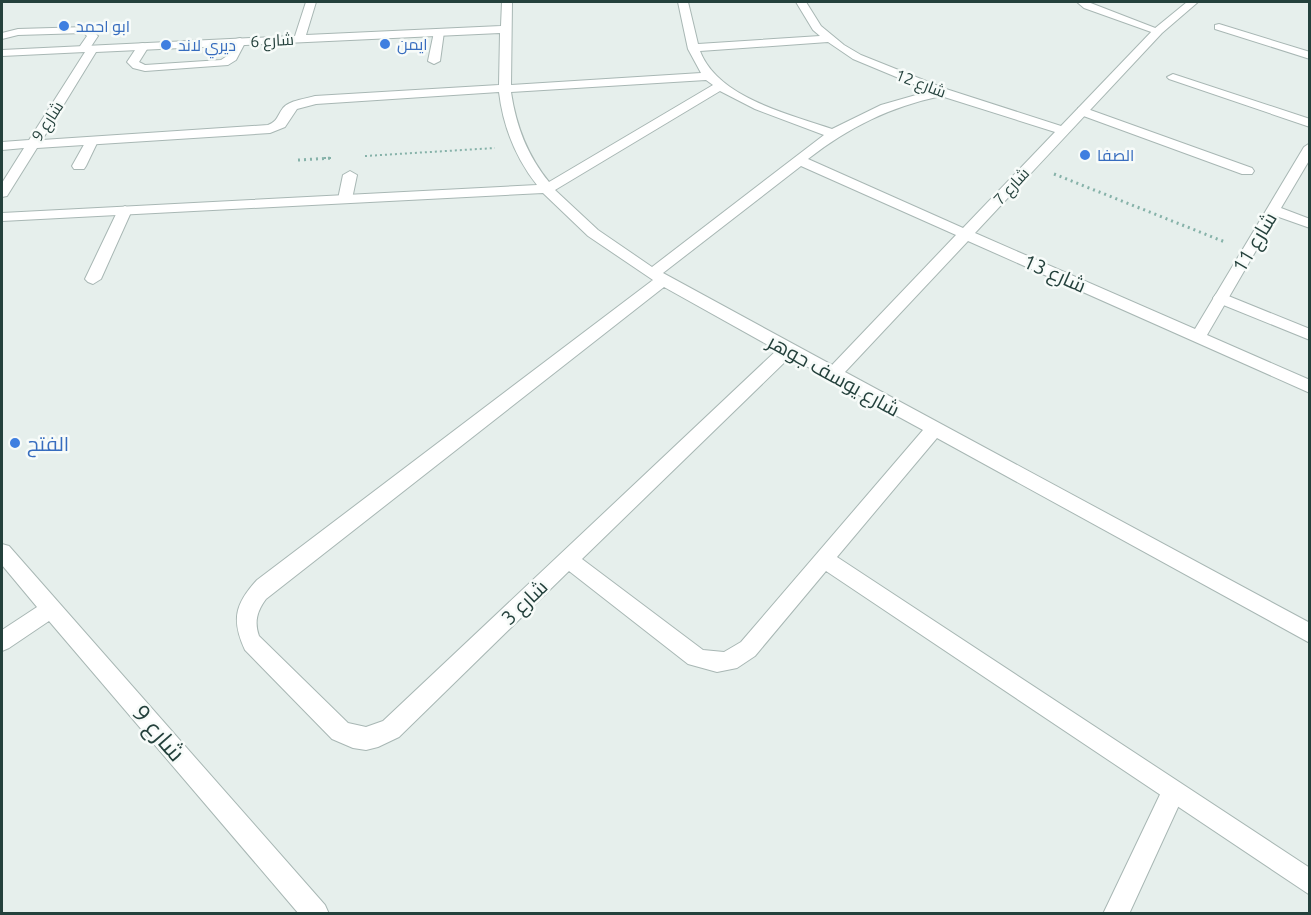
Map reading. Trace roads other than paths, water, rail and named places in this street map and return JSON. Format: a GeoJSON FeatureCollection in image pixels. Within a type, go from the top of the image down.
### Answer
{"type":"FeatureCollection","features":[{"type":"Feature","properties":{"kind":"street"},"geometry":{"type":"LineString","coordinates":[[299,39],[311,2]]}},
{"type":"Feature","properties":{"kind":"street","name":"شارع يوسف جوهر"},"geometry":{"type":"LineString","coordinates":[[507,2],[505,90],[510,122],[529,168],[576,219],[658,277],[787,350],[1310,634]]}},
{"type":"Feature","properties":{"kind":"street"},"geometry":{"type":"LineString","coordinates":[[683,2],[694,48],[708,76],[736,96],[833,134]]}},
{"type":"Feature","properties":{"kind":"street","name":"شارع 12"},"geometry":{"type":"LineString","coordinates":[[801,2],[810,19],[828,39],[857,57],[942,92],[1063,131]]}},
{"type":"Feature","properties":{"kind":"street"},"geometry":{"type":"LineString","coordinates":[[1082,2],[1158,31]]}},
{"type":"Feature","properties":{"kind":"street","name":"شارع 7"},"geometry":{"type":"LineString","coordinates":[[832,375],[1187,2]]}},
{"type":"Feature","properties":{"kind":"street"},"geometry":{"type":"LineString","coordinates":[[1219,27],[1310,56]]}},
{"type":"Feature","properties":{"kind":"street"},"geometry":{"type":"LineString","coordinates":[[2,36],[13,33],[82,29],[90,31],[93,36],[89,49]]}},
{"type":"Feature","properties":{"kind":"street","name":"شارع 6"},"geometry":{"type":"LineString","coordinates":[[2,53],[506,29]]}},
{"type":"Feature","properties":{"kind":"street"},"geometry":{"type":"LineString","coordinates":[[434,61],[439,32]]}},
{"type":"Feature","properties":{"kind":"street"},"geometry":{"type":"LineString","coordinates":[[694,48],[828,39]]}},
{"type":"Feature","properties":{"kind":"street"},"geometry":{"type":"LineString","coordinates":[[142,46],[133,62],[136,66],[146,68],[224,63],[232,58],[240,41]]}},
{"type":"Feature","properties":{"kind":"street","name":"شارع 9"},"geometry":{"type":"LineString","coordinates":[[2,193],[89,49]]}},
{"type":"Feature","properties":{"kind":"street"},"geometry":{"type":"LineString","coordinates":[[2,146],[270,129],[281,124],[293,106],[307,101],[708,76]]}},
{"type":"Feature","properties":{"kind":"street"},"geometry":{"type":"LineString","coordinates":[[1173,77],[1310,123]]}},
{"type":"Feature","properties":{"kind":"street"},"geometry":{"type":"LineString","coordinates":[[2,217],[547,189],[720,86]]}},
{"type":"Feature","properties":{"kind":"street"},"geometry":{"type":"LineString","coordinates":[[658,277],[799,160],[856,119],[882,108],[942,92]]}},
{"type":"Feature","properties":{"kind":"street"},"geometry":{"type":"LineString","coordinates":[[1082,111],[1247,171]]}},
{"type":"Feature","properties":{"kind":"street"},"geometry":{"type":"LineString","coordinates":[[79,166],[92,141]]}},
{"type":"Feature","properties":{"kind":"street","name":"شارع 11"},"geometry":{"type":"LineString","coordinates":[[1198,337],[1309,151]]}},
{"type":"Feature","properties":{"kind":"street","name":"شارع 13"},"geometry":{"type":"LineString","coordinates":[[799,160],[1310,387]]}},
{"type":"Feature","properties":{"kind":"street"},"geometry":{"type":"LineString","coordinates":[[345,199],[350,175]]}},
{"type":"Feature","properties":{"kind":"street"},"geometry":{"type":"LineString","coordinates":[[93,279],[125,210]]}},
{"type":"Feature","properties":{"kind":"street"},"geometry":{"type":"LineString","coordinates":[[1273,210],[1310,224]]}},
{"type":"Feature","properties":{"kind":"street","name":"شارع 3"},"geometry":{"type":"LineString","coordinates":[[658,277],[264,586],[247,609],[244,621],[246,633],[252,643],[340,731],[358,739],[370,739],[391,729],[787,350]]}},
{"type":"Feature","properties":{"kind":"street"},"geometry":{"type":"LineString","coordinates":[[1221,298],[1310,335]]}},
{"type":"Feature","properties":{"kind":"street"},"geometry":{"type":"LineString","coordinates":[[568,559],[696,657],[706,662],[730,662],[748,649],[933,430]]}},
{"type":"Feature","properties":{"kind":"street","name":"شارع 9"},"geometry":{"type":"LineString","coordinates":[[2,552],[316,914]]}},
{"type":"Feature","properties":{"kind":"street"},"geometry":{"type":"LineString","coordinates":[[824,559],[1310,883]]}},
{"type":"Feature","properties":{"kind":"street"},"geometry":{"type":"LineString","coordinates":[[2,641],[51,609]]}},
{"type":"Feature","properties":{"kind":"street"},"geometry":{"type":"LineString","coordinates":[[1116,914],[1173,792]]}},
{"type":"Feature","properties":{"kind":"place","name":"ابو احمد"},"geometry":{"type":"Point","coordinates":[64,26]}},
{"type":"Feature","properties":{"kind":"place","name":"ايمن"},"geometry":{"type":"Point","coordinates":[385,44]}},
{"type":"Feature","properties":{"kind":"place","name":"ديري لاند"},"geometry":{"type":"Point","coordinates":[166,45]}},
{"type":"Feature","properties":{"kind":"place","name":"الصفا"},"geometry":{"type":"Point","coordinates":[1085,155]}},
{"type":"Feature","properties":{"kind":"place","name":"الفتح"},"geometry":{"type":"Point","coordinates":[15,443]}}]}
